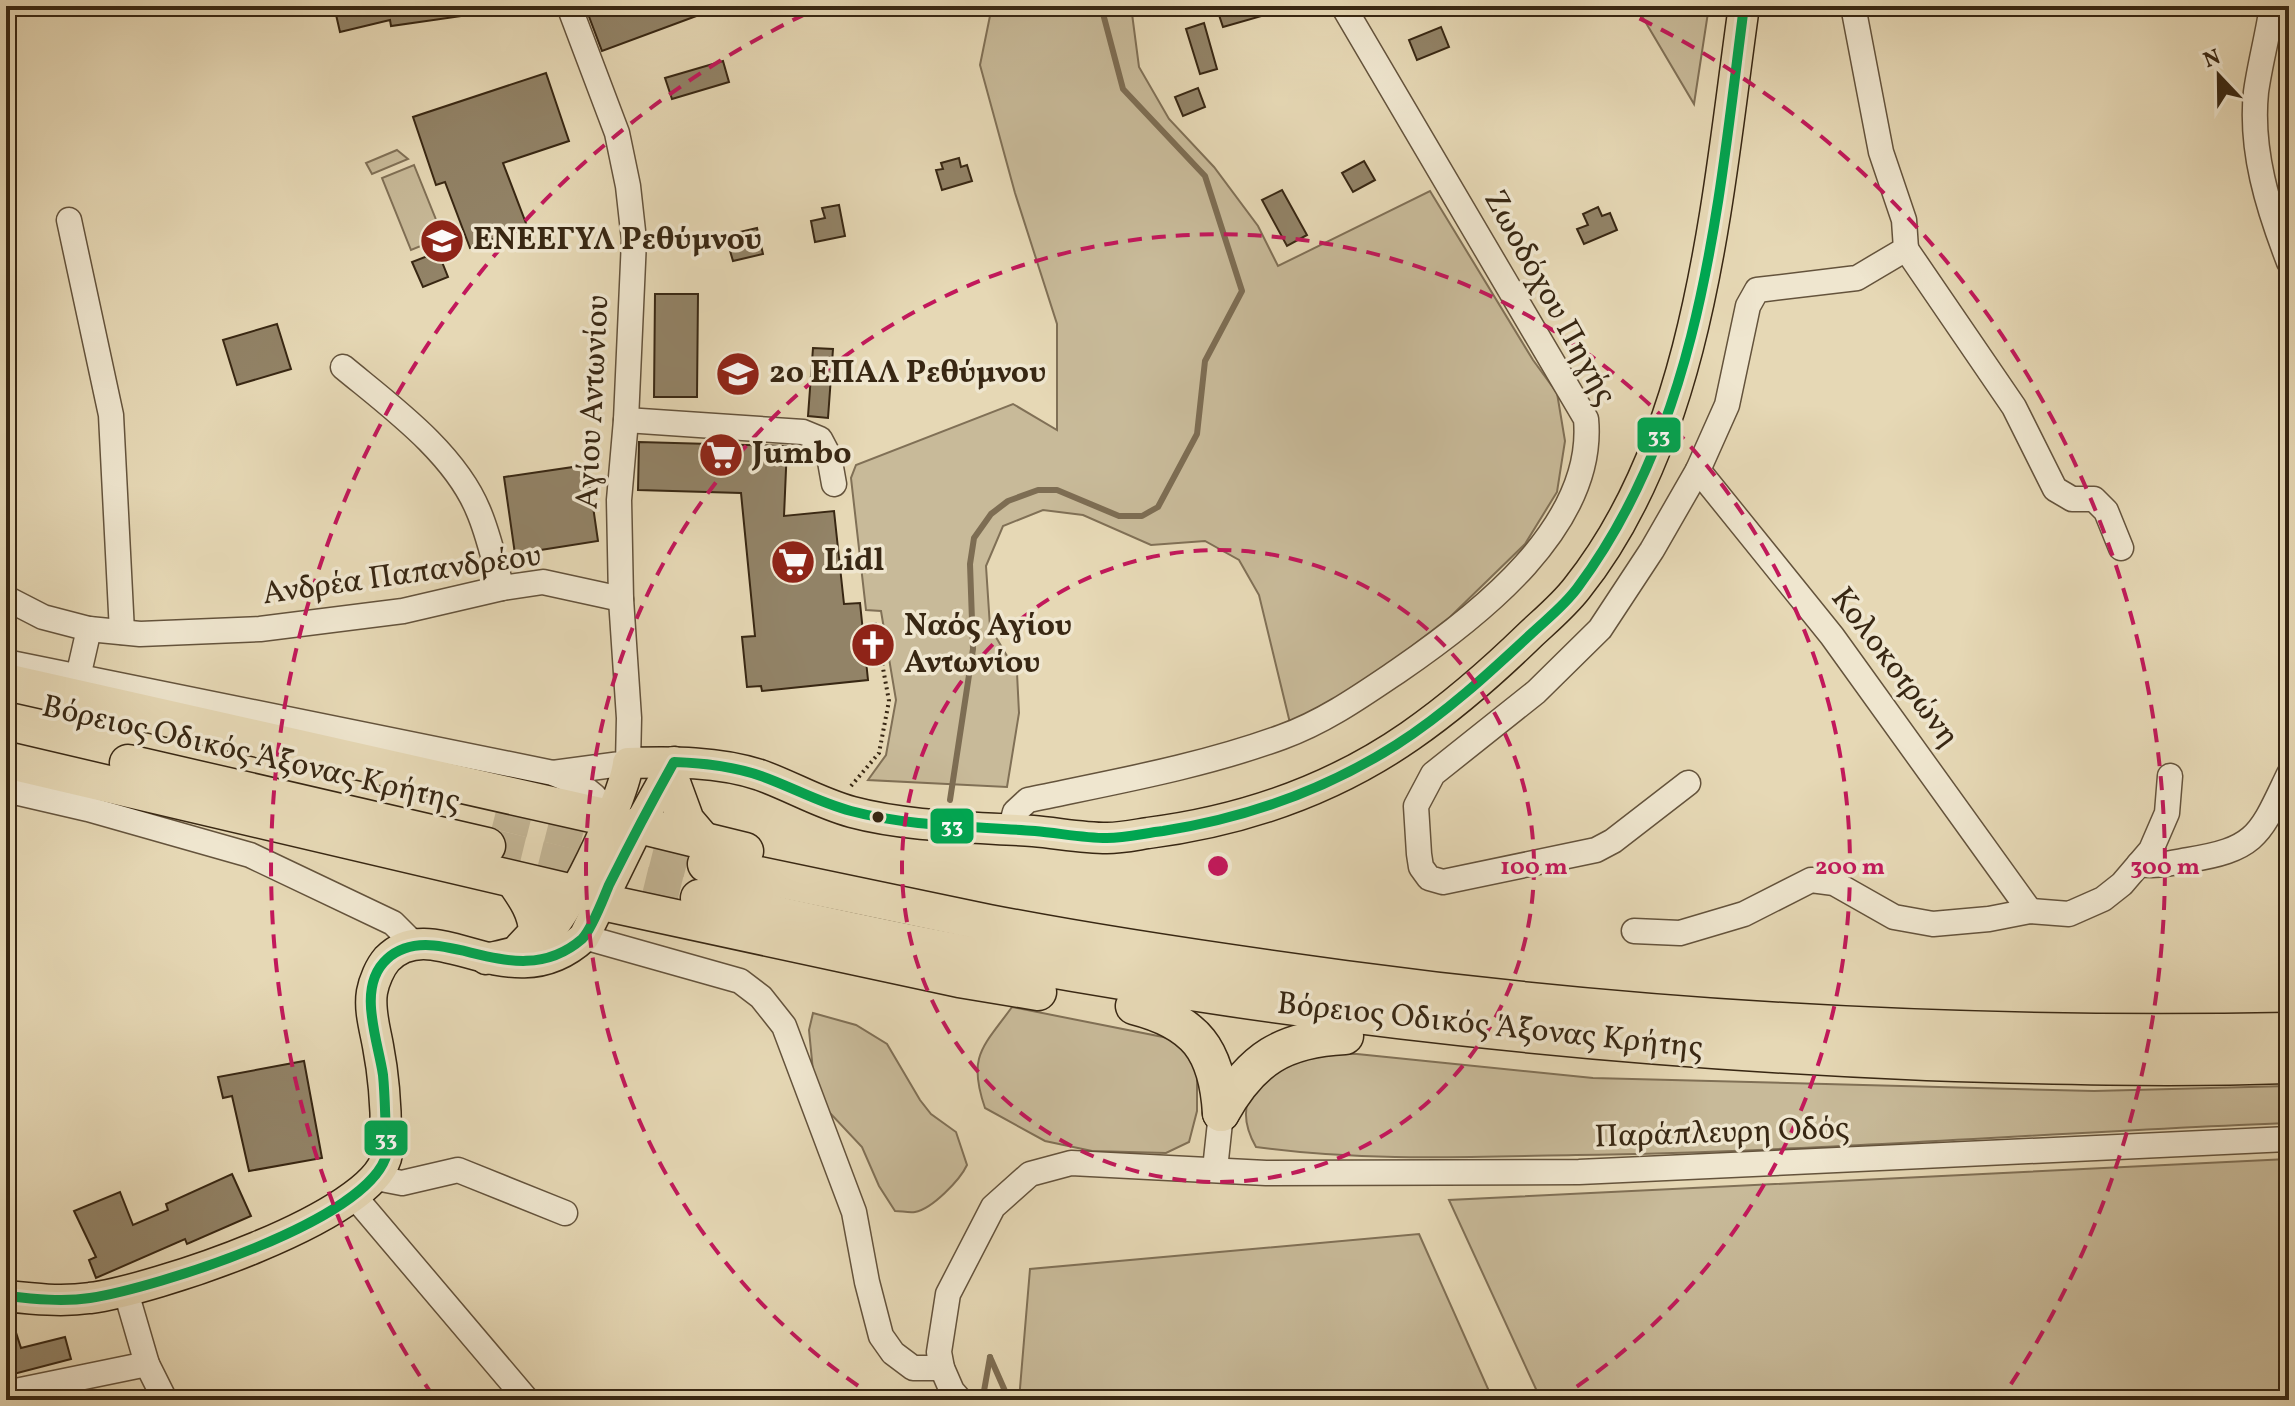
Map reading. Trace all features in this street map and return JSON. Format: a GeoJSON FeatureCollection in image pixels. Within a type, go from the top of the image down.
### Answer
{"type":"FeatureCollection","features":[{"type":"Feature","properties":{"kind":"highway"},"geometry":{"type":"LineString","coordinates":[[6,682],[624,822],[696,880],[959,979],[1436,1048],[1709,1067],[1827,1059]]}},
{"type":"Feature","properties":{"kind":"highway","name":"Βόρειος Οδικός Άξονας Κρήτης"},"geometry":{"type":"LineString","coordinates":[[6,699],[496,811]]}},
{"type":"Feature","properties":{"kind":"highway","name":"Βόρειος Οδικός Άξονας Κρήτης"},"geometry":{"type":"LineString","coordinates":[[6,736],[487,846]]}},
{"type":"Feature","properties":{"kind":"highway"},"geometry":{"type":"LineString","coordinates":[[6,760],[514,880],[588,914],[696,880],[931,891],[1149,930],[1408,966],[1718,999],[1828,1023],[2061,1031],[2289,1031]]}},
{"type":"Feature","properties":{"kind":"highway"},"geometry":{"type":"LineString","coordinates":[[671,767],[686,821],[696,880]]}},
{"type":"Feature","properties":{"kind":"highway"},"geometry":{"type":"LineString","coordinates":[[514,880],[527,898],[537,921],[537,933],[522,949]]}},
{"type":"Feature","properties":{"kind":"highway","name":"Βόρειος Οδικός Άξονας Κρήτης"},"geometry":{"type":"LineString","coordinates":[[696,880],[981,957],[1310,1009],[1602,1042],[1827,1059],[2047,1066],[2218,1068],[2289,1065]]}},
{"type":"Feature","properties":{"kind":"highway"},"geometry":{"type":"LineString","coordinates":[[1134,1006],[1164,1014],[1189,1031],[1209,1054],[1219,1082],[1221,1113]]}},
{"type":"Feature","properties":{"kind":"highway"},"geometry":{"type":"LineString","coordinates":[[1221,1113],[1236,1086],[1258,1063],[1284,1047],[1314,1037],[1345,1036]]}},
{"type":"Feature","properties":{"kind":"main road"},"geometry":{"type":"LineString","coordinates":[[6,1296],[59,1301],[126,1292],[192,1271],[311,1224],[365,1187],[387,1156],[388,1108],[372,1009],[372,992],[386,960],[400,949],[427,942],[486,959],[536,963],[563,954],[588,914],[624,822],[628,763],[671,767],[706,763],[757,774],[854,813],[1107,838],[1170,830],[1232,817],[1302,795],[1372,762],[1444,713],[1501,664],[1577,589],[1625,516],[1663,429],[1692,340],[1715,211],[1744,6]]}},
{"type":"Feature","properties":{"kind":"main road"},"geometry":{"type":"LineString","coordinates":[[624,822],[671,767]]}},
{"type":"Feature","properties":{"kind":"main road"},"geometry":{"type":"LineString","coordinates":[[486,959],[538,942],[554,928],[588,914]]}},
{"type":"Feature","properties":{"kind":"street","name":"Αγίου Αντωνίου"},"geometry":{"type":"LineString","coordinates":[[569,6],[617,133],[628,186],[634,240],[619,500],[621,599],[629,718],[628,763]]}},
{"type":"Feature","properties":{"kind":"street","name":"Ζωοδόχου Πηγής"},"geometry":{"type":"LineString","coordinates":[[1010,830],[1015,812],[1028,800],[1215,759],[1284,737],[1349,704],[1476,614],[1507,586],[1533,557],[1575,490],[1586,450],[1586,419],[1343,6]]}},
{"type":"Feature","properties":{"kind":"street"},"geometry":{"type":"LineString","coordinates":[[1853,6],[1881,152],[1904,220],[1906,249],[2014,407],[2055,489],[2072,499],[2094,499],[2106,511],[2121,548]]}},
{"type":"Feature","properties":{"kind":"street"},"geometry":{"type":"LineString","coordinates":[[2272,6],[2254,120],[2257,160],[2289,262]]}},
{"type":"Feature","properties":{"kind":"street"},"geometry":{"type":"LineString","coordinates":[[69,220],[111,415],[122,632]]}},
{"type":"Feature","properties":{"kind":"street"},"geometry":{"type":"LineString","coordinates":[[1688,783],[1613,841],[1596,850],[1443,882],[1429,878],[1421,867],[1416,806],[1433,774],[1536,692],[1600,629],[1652,550],[1698,470],[1727,405],[1748,306],[1757,290],[1857,278],[1906,249]]}},
{"type":"Feature","properties":{"kind":"street"},"geometry":{"type":"LineString","coordinates":[[343,367],[402,416],[453,468],[478,509],[502,588]]}},
{"type":"Feature","properties":{"kind":"street"},"geometry":{"type":"LineString","coordinates":[[626,420],[803,432],[820,439],[829,456],[834,484]]}},
{"type":"Feature","properties":{"kind":"street","name":"Κολοκοτρώνη"},"geometry":{"type":"LineString","coordinates":[[1698,470],[1832,636],[2030,911]]}},
{"type":"Feature","properties":{"kind":"street","name":"Ανδρέα Παπανδρέου"},"geometry":{"type":"LineString","coordinates":[[6,598],[43,617],[89,629],[140,634],[260,629],[403,611],[502,588],[543,582],[621,599]]}},
{"type":"Feature","properties":{"kind":"street"},"geometry":{"type":"LineString","coordinates":[[78,677],[89,629]]}},
{"type":"Feature","properties":{"kind":"street"},"geometry":{"type":"LineString","coordinates":[[6,662],[553,773],[589,790],[624,822]]}},
{"type":"Feature","properties":{"kind":"street"},"geometry":{"type":"LineString","coordinates":[[553,773],[628,763]]}},
{"type":"Feature","properties":{"kind":"street"},"geometry":{"type":"LineString","coordinates":[[2139,864],[2152,866],[2219,856],[2241,848],[2265,824],[2289,774]]}},
{"type":"Feature","properties":{"kind":"street"},"geometry":{"type":"LineString","coordinates":[[1634,931],[1680,933],[1744,914],[1811,880],[1834,883],[1894,917],[1933,924],[1989,919],[2030,911],[2069,914],[2083,910],[2122,884],[2151,850],[2167,813],[2170,776]]}},
{"type":"Feature","properties":{"kind":"street"},"geometry":{"type":"LineString","coordinates":[[6,790],[88,809],[250,855],[393,923],[414,944]]}},
{"type":"Feature","properties":{"kind":"street"},"geometry":{"type":"LineString","coordinates":[[588,914],[740,981],[761,997],[784,1026],[854,1212],[881,1336],[893,1353],[913,1368],[942,1368],[956,1395]]}},
{"type":"Feature","properties":{"kind":"street"},"geometry":{"type":"LineString","coordinates":[[1215,1169],[1221,1113]]}},
{"type":"Feature","properties":{"kind":"street","name":"Παράπλευρη Οδός"},"geometry":{"type":"LineString","coordinates":[[942,1368],[939,1352],[948,1294],[993,1207],[1030,1174],[1071,1163],[1266,1173],[1579,1172],[2289,1139]]}},
{"type":"Feature","properties":{"kind":"street"},"geometry":{"type":"LineString","coordinates":[[365,1187],[402,1183],[458,1170],[565,1213]]}},
{"type":"Feature","properties":{"kind":"street"},"geometry":{"type":"LineString","coordinates":[[365,1187],[527,1400]]}},
{"type":"Feature","properties":{"kind":"street"},"geometry":{"type":"LineString","coordinates":[[126,1292],[147,1364],[165,1400]]}},
{"type":"Feature","properties":{"kind":"street"},"geometry":{"type":"LineString","coordinates":[[6,1393],[147,1364]]}},
{"type":"Feature","properties":{"kind":"path"},"geometry":{"type":"LineString","coordinates":[[835,806],[879,753],[889,701],[874,619]]}},
{"type":"Feature","properties":{"kind":"shaded area"},"geometry":{"type":"Polygon","coordinates":[[[992,6],[1131,6],[1139,67],[1169,119],[1214,167],[1258,226],[1278,266],[1430,191],[1533,360],[1557,393],[1565,441],[1557,492],[1525,544],[1450,617],[1365,682],[1290,723],[1259,595],[1239,560],[1205,541],[1151,545],[1083,515],[1043,510],[1003,526],[986,566],[990,627],[1017,673],[1019,713],[1007,787],[868,780],[886,755],[896,700],[881,611],[866,610],[851,478],[856,465],[1013,404],[1057,430],[1057,324],[1015,193],[980,65],[992,6]]]}},
{"type":"Feature","properties":{"kind":"shaded area"},"geometry":{"type":"Polygon","coordinates":[[[1636,6],[1709,6],[1694,104],[1636,6]]]}},
{"type":"Feature","properties":{"kind":"shaded area"},"geometry":{"type":"Polygon","coordinates":[[[397,150],[408,159],[372,174],[366,163],[397,150]]]}},
{"type":"Feature","properties":{"kind":"shaded area"},"geometry":{"type":"Polygon","coordinates":[[[414,165],[443,237],[411,250],[382,178],[414,165]]]}},
{"type":"Feature","properties":{"kind":"shaded area"},"geometry":{"type":"Polygon","coordinates":[[[1012,1007],[1168,1038],[1190,1055],[1197,1073],[1197,1111],[1189,1142],[1166,1153],[1092,1151],[1045,1141],[985,1108],[978,1064],[986,1043],[1012,1007]]]}},
{"type":"Feature","properties":{"kind":"shaded area"},"geometry":{"type":"Polygon","coordinates":[[[813,1013],[856,1025],[887,1044],[920,1100],[931,1114],[956,1132],[967,1165],[952,1186],[929,1206],[915,1212],[895,1211],[879,1186],[862,1147],[829,1112],[813,1071],[809,1030],[813,1013]]]}},
{"type":"Feature","properties":{"kind":"shaded area"},"geometry":{"type":"Polygon","coordinates":[[[1357,1054],[1593,1078],[2094,1091],[2289,1086],[2289,1123],[1843,1146],[1496,1157],[1336,1155],[1256,1147],[1246,1121],[1246,1110],[1261,1081],[1304,1056],[1357,1054]]]}},
{"type":"Feature","properties":{"kind":"shaded area"},"geometry":{"type":"Polygon","coordinates":[[[2289,1159],[2289,1400],[1857,1400],[1855,1396],[1842,1400],[1541,1400],[1449,1200],[2289,1159]]]}},
{"type":"Feature","properties":{"kind":"shaded area"},"geometry":{"type":"Polygon","coordinates":[[[1419,1234],[1493,1400],[1019,1400],[1030,1269],[1419,1234]]]}},
{"type":"Feature","properties":{"kind":"building"},"geometry":{"type":"Polygon","coordinates":[[[334,6],[461,6],[462,16],[391,26],[390,20],[340,32],[334,6]]]}},
{"type":"Feature","properties":{"kind":"building"},"geometry":{"type":"Polygon","coordinates":[[[585,6],[718,6],[718,8],[602,51],[585,6]]]}},
{"type":"Feature","properties":{"kind":"building"},"geometry":{"type":"Polygon","coordinates":[[[1216,6],[1279,6],[1279,11],[1223,27],[1216,6]]]}},
{"type":"Feature","properties":{"kind":"building"},"geometry":{"type":"Polygon","coordinates":[[[1204,23],[1217,69],[1200,74],[1186,29],[1204,23]]]}},
{"type":"Feature","properties":{"kind":"building"},"geometry":{"type":"Polygon","coordinates":[[[1441,27],[1449,47],[1417,60],[1409,40],[1441,27]]]}},
{"type":"Feature","properties":{"kind":"building"},"geometry":{"type":"Polygon","coordinates":[[[723,61],[729,82],[672,99],[665,78],[723,61]]]}},
{"type":"Feature","properties":{"kind":"building"},"geometry":{"type":"Polygon","coordinates":[[[546,73],[569,141],[503,163],[527,226],[470,248],[445,182],[436,185],[413,117],[546,73]]]}},
{"type":"Feature","properties":{"kind":"building"},"geometry":{"type":"Polygon","coordinates":[[[1198,88],[1205,107],[1183,116],[1175,97],[1198,88]]]}},
{"type":"Feature","properties":{"kind":"building"},"geometry":{"type":"Polygon","coordinates":[[[959,158],[961,167],[967,165],[972,181],[942,190],[936,170],[943,169],[941,163],[959,158]]]}},
{"type":"Feature","properties":{"kind":"building"},"geometry":{"type":"Polygon","coordinates":[[[1364,161],[1375,180],[1353,192],[1342,173],[1364,161]]]}},
{"type":"Feature","properties":{"kind":"building"},"geometry":{"type":"Polygon","coordinates":[[[1282,190],[1307,235],[1287,246],[1262,200],[1282,190]]]}},
{"type":"Feature","properties":{"kind":"building"},"geometry":{"type":"Polygon","coordinates":[[[839,205],[845,236],[815,242],[811,221],[825,218],[822,208],[839,205]]]}},
{"type":"Feature","properties":{"kind":"building"},"geometry":{"type":"Polygon","coordinates":[[[1598,207],[1602,216],[1610,213],[1617,230],[1584,244],[1577,229],[1588,225],[1583,214],[1598,207]]]}},
{"type":"Feature","properties":{"kind":"building"},"geometry":{"type":"Polygon","coordinates":[[[757,228],[763,254],[733,261],[728,244],[742,241],[740,232],[757,228]]]}},
{"type":"Feature","properties":{"kind":"building"},"geometry":{"type":"Polygon","coordinates":[[[438,252],[448,277],[423,287],[412,262],[438,252]]]}},
{"type":"Feature","properties":{"kind":"building"},"geometry":{"type":"Polygon","coordinates":[[[655,294],[698,294],[697,397],[654,397],[655,294]]]}},
{"type":"Feature","properties":{"kind":"building"},"geometry":{"type":"Polygon","coordinates":[[[277,324],[291,369],[237,385],[223,340],[277,324]]]}},
{"type":"Feature","properties":{"kind":"building"},"geometry":{"type":"Polygon","coordinates":[[[813,348],[833,349],[828,418],[808,416],[813,348]]]}},
{"type":"Feature","properties":{"kind":"building","name":"Lidl"},"geometry":{"type":"Polygon","coordinates":[[[639,442],[787,446],[784,516],[834,511],[844,604],[860,603],[868,680],[762,691],[761,686],[747,687],[742,637],[755,636],[741,493],[638,490],[639,442]]]}},
{"type":"Feature","properties":{"kind":"building"},"geometry":{"type":"Polygon","coordinates":[[[587,465],[598,541],[515,554],[504,477],[587,465]]]}},
{"type":"Feature","properties":{"kind":"building"},"geometry":{"type":"Polygon","coordinates":[[[304,1061],[322,1158],[249,1171],[232,1096],[223,1098],[218,1077],[304,1061]]]}},
{"type":"Feature","properties":{"kind":"building"},"geometry":{"type":"Polygon","coordinates":[[[232,1174],[251,1216],[187,1244],[185,1239],[96,1278],[89,1260],[96,1257],[74,1211],[120,1192],[133,1225],[168,1210],[166,1204],[232,1174]]]}},
{"type":"Feature","properties":{"kind":"building"},"geometry":{"type":"Polygon","coordinates":[[[6,1314],[10,1314],[21,1348],[65,1337],[71,1359],[6,1376],[6,1314]]]}},
{"type":"Feature","properties":{"kind":"waterway"},"geometry":{"type":"LineString","coordinates":[[950,800],[973,649],[970,564],[974,538],[991,514],[1008,501],[1038,490],[1057,490],[1119,516],[1142,516],[1158,507],[1197,434],[1205,361],[1242,291],[1205,176],[1123,89],[1101,6]]}},
{"type":"Feature","properties":{"kind":"waterway"},"geometry":{"type":"LineString","coordinates":[[990,1357],[1009,1400]]}},
{"type":"Feature","properties":{"kind":"waterway"},"geometry":{"type":"LineString","coordinates":[[984,1391],[990,1357]]}},
{"type":"Feature","properties":{"kind":"tunnel"},"geometry":{"type":"LineString","coordinates":[[496,811],[706,864]]}},
{"type":"Feature","properties":{"kind":"tunnel"},"geometry":{"type":"LineString","coordinates":[[487,846],[699,898]]}},
{"type":"Feature","properties":{"kind":"transit line","name":"33"},"geometry":{"type":"LineString","coordinates":[[6,1296],[80,1299],[161,1281],[256,1247],[303,1226],[343,1203],[372,1178],[387,1153],[383,1075],[371,999],[378,971],[387,959],[407,948],[429,945],[530,961],[556,955],[582,939],[674,762],[750,773],[828,804],[896,820],[1114,838],[1194,825],[1284,800],[1369,761],[1432,720],[1483,678],[1573,594],[1620,522],[1653,454],[1678,383],[1698,309],[1725,158],[1744,6]]}},
{"type":"Feature","properties":{"kind":"place","name":"ΕΝΕΕΓΥΛ Ρεθύμνου"},"geometry":{"type":"Point","coordinates":[442,241]}},
{"type":"Feature","properties":{"kind":"place","name":"2ο ΕΠΑΛ Ρεθύμνου"},"geometry":{"type":"Point","coordinates":[738,374]}},
{"type":"Feature","properties":{"kind":"place","name":"Jumbo"},"geometry":{"type":"Point","coordinates":[721,455]}},
{"type":"Feature","properties":{"kind":"place","name":"Lidl"},"geometry":{"type":"Point","coordinates":[793,562]}},
{"type":"Feature","properties":{"kind":"place","name":"Ναός Αγίου Αντωνίου"},"geometry":{"type":"Point","coordinates":[873,645]}}]}
